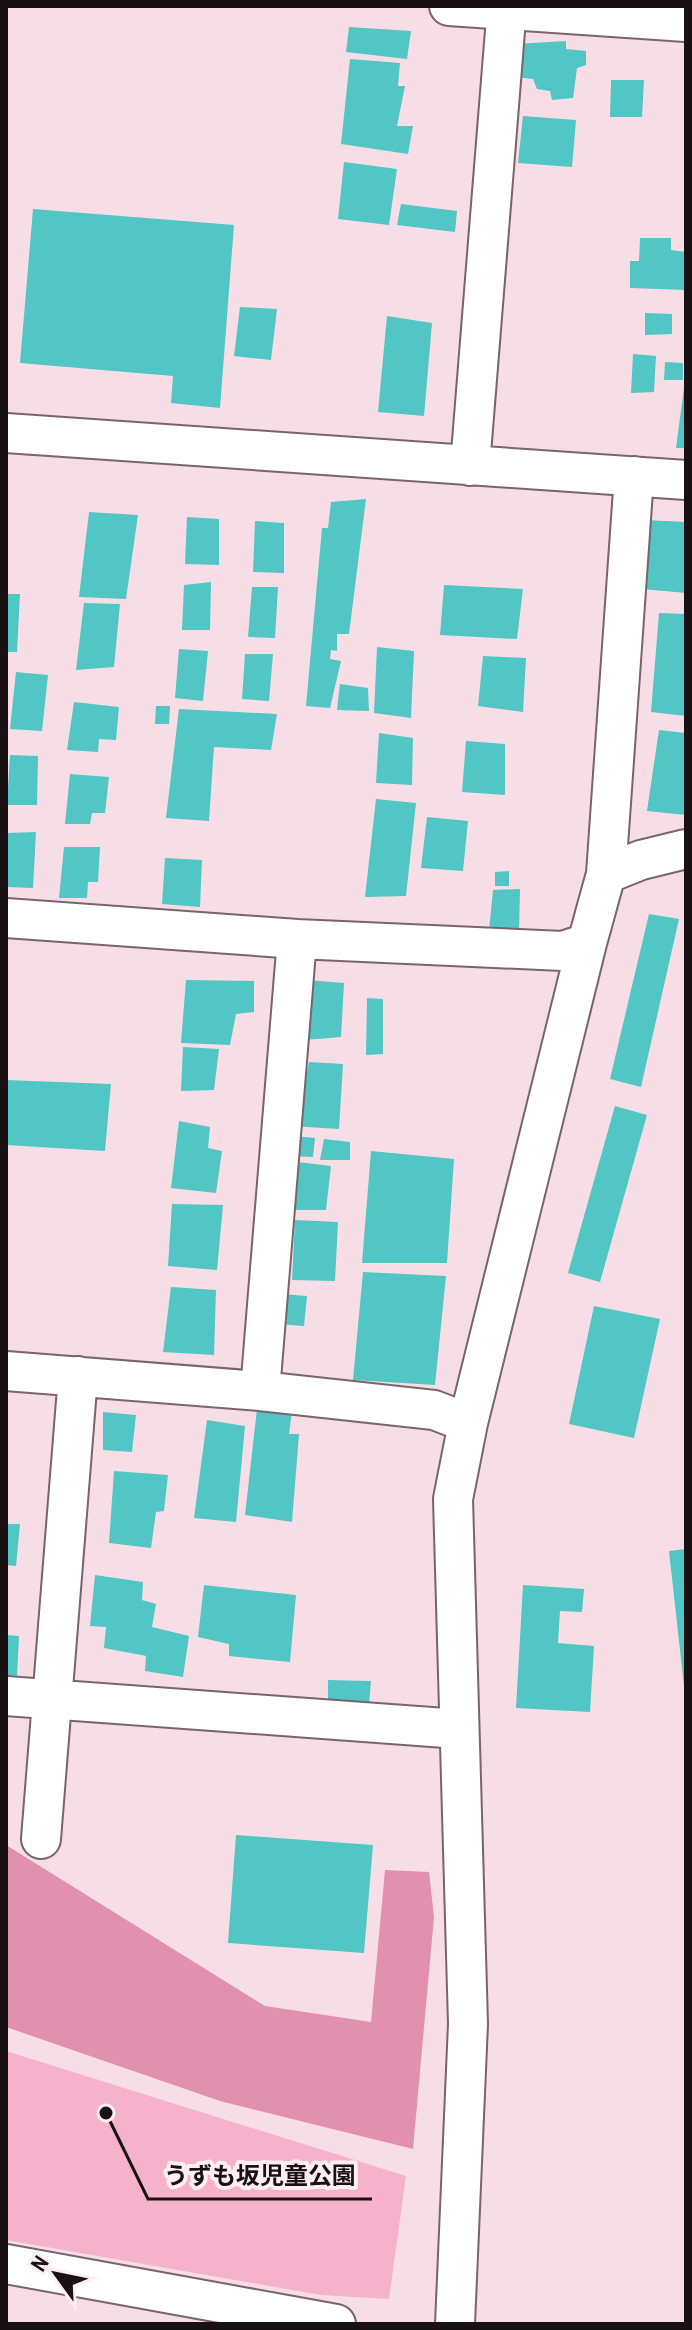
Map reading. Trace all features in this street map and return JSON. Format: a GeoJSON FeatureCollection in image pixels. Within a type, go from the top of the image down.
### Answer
{"type":"FeatureCollection","features":[{"type":"Feature","properties":{"kind":"street"},"geometry":{"type":"LineString","coordinates":[[449,6],[686,22]]}},
{"type":"Feature","properties":{"kind":"street"},"geometry":{"type":"LineString","coordinates":[[470,466],[506,8]]}},
{"type":"Feature","properties":{"kind":"street"},"geometry":{"type":"LineString","coordinates":[[6,433],[686,480]]}},
{"type":"Feature","properties":{"kind":"street"},"geometry":{"type":"LineString","coordinates":[[455,2324],[468,2024],[453,1499],[468,1423],[606,874],[634,476]]}},
{"type":"Feature","properties":{"kind":"street"},"geometry":{"type":"LineString","coordinates":[[606,874],[641,860],[686,849]]}},
{"type":"Feature","properties":{"kind":"street"},"geometry":{"type":"LineString","coordinates":[[6,918],[297,939],[563,951],[587,943]]}},
{"type":"Feature","properties":{"kind":"street"},"geometry":{"type":"LineString","coordinates":[[260,1391],[297,939]]}},
{"type":"Feature","properties":{"kind":"street"},"geometry":{"type":"LineString","coordinates":[[6,1371],[260,1391],[434,1410],[468,1423]]}},
{"type":"Feature","properties":{"kind":"street"},"geometry":{"type":"LineString","coordinates":[[41,1839],[78,1376]]}},
{"type":"Feature","properties":{"kind":"street"},"geometry":{"type":"LineString","coordinates":[[6,1696],[459,1729]]}},
{"type":"Feature","properties":{"kind":"street"},"geometry":{"type":"LineString","coordinates":[[6,2264],[336,2324]]}},
{"type":"Feature","properties":{"kind":"shaded area"},"geometry":{"type":"Polygon","coordinates":[[[6,1845],[265,2006],[371,2022],[385,1870],[429,1872],[434,1917],[413,2149],[220,2101],[6,2027],[6,1845]]]}},
{"type":"Feature","properties":{"kind":"shaded area"},"geometry":{"type":"Polygon","coordinates":[[[6,2051],[406,2176],[389,2299],[321,2295],[6,2240],[6,2051]]]}},
{"type":"Feature","properties":{"kind":"building"},"geometry":{"type":"Polygon","coordinates":[[[349,27],[411,31],[407,59],[346,52],[349,27]]]}},
{"type":"Feature","properties":{"kind":"building"},"geometry":{"type":"Polygon","coordinates":[[[566,41],[566,49],[586,51],[586,65],[577,68],[573,98],[552,100],[550,91],[537,89],[533,79],[515,77],[516,44],[566,41]]]}},
{"type":"Feature","properties":{"kind":"building"},"geometry":{"type":"Polygon","coordinates":[[[350,59],[400,63],[398,86],[405,86],[397,126],[413,126],[408,154],[341,144],[350,59]]]}},
{"type":"Feature","properties":{"kind":"building"},"geometry":{"type":"Polygon","coordinates":[[[611,80],[644,80],[642,117],[610,117],[611,80]]]}},
{"type":"Feature","properties":{"kind":"building"},"geometry":{"type":"Polygon","coordinates":[[[523,116],[576,120],[572,167],[518,163],[523,116]]]}},
{"type":"Feature","properties":{"kind":"building"},"geometry":{"type":"Polygon","coordinates":[[[344,162],[397,169],[389,225],[338,219],[344,162]]]}},
{"type":"Feature","properties":{"kind":"building"},"geometry":{"type":"Polygon","coordinates":[[[401,204],[457,211],[455,232],[397,225],[401,204]]]}},
{"type":"Feature","properties":{"kind":"building"},"geometry":{"type":"Polygon","coordinates":[[[33,209],[234,225],[220,408],[171,403],[173,376],[20,363],[33,209]]]}},
{"type":"Feature","properties":{"kind":"building"},"geometry":{"type":"Polygon","coordinates":[[[640,238],[671,238],[671,250],[686,252],[686,290],[630,288],[630,261],[639,261],[640,238]]]}},
{"type":"Feature","properties":{"kind":"building"},"geometry":{"type":"Polygon","coordinates":[[[240,307],[277,309],[271,360],[234,356],[240,307]]]}},
{"type":"Feature","properties":{"kind":"building"},"geometry":{"type":"Polygon","coordinates":[[[645,313],[672,314],[672,334],[645,335],[645,313]]]}},
{"type":"Feature","properties":{"kind":"building"},"geometry":{"type":"Polygon","coordinates":[[[387,316],[432,323],[424,416],[378,412],[387,316]]]}},
{"type":"Feature","properties":{"kind":"building"},"geometry":{"type":"Polygon","coordinates":[[[633,354],[656,356],[654,392],[631,393],[633,354]]]}},
{"type":"Feature","properties":{"kind":"building"},"geometry":{"type":"Polygon","coordinates":[[[665,362],[683,363],[683,380],[664,380],[665,362]]]}},
{"type":"Feature","properties":{"kind":"building"},"geometry":{"type":"Polygon","coordinates":[[[684,388],[686,448],[676,448],[684,388]]]}},
{"type":"Feature","properties":{"kind":"building"},"geometry":{"type":"Polygon","coordinates":[[[366,499],[349,634],[337,634],[337,651],[331,650],[330,659],[341,661],[330,708],[306,706],[322,528],[328,528],[331,502],[366,499]]]}},
{"type":"Feature","properties":{"kind":"building"},"geometry":{"type":"Polygon","coordinates":[[[89,512],[138,515],[126,599],[79,597],[89,512]]]}},
{"type":"Feature","properties":{"kind":"building"},"geometry":{"type":"Polygon","coordinates":[[[187,517],[219,519],[219,565],[185,564],[187,517]]]}},
{"type":"Feature","properties":{"kind":"building"},"geometry":{"type":"Polygon","coordinates":[[[645,520],[686,522],[686,593],[642,589],[645,520]]]}},
{"type":"Feature","properties":{"kind":"building"},"geometry":{"type":"Polygon","coordinates":[[[255,521],[284,523],[284,573],[253,572],[255,521]]]}},
{"type":"Feature","properties":{"kind":"building"},"geometry":{"type":"Polygon","coordinates":[[[211,582],[210,630],[182,630],[184,585],[211,582]]]}},
{"type":"Feature","properties":{"kind":"building"},"geometry":{"type":"Polygon","coordinates":[[[444,585],[523,589],[517,639],[440,635],[444,585]]]}},
{"type":"Feature","properties":{"kind":"building"},"geometry":{"type":"Polygon","coordinates":[[[252,587],[278,587],[275,638],[248,637],[252,587]]]}},
{"type":"Feature","properties":{"kind":"building"},"geometry":{"type":"Polygon","coordinates":[[[6,594],[20,594],[17,652],[6,652],[6,594]]]}},
{"type":"Feature","properties":{"kind":"building"},"geometry":{"type":"Polygon","coordinates":[[[84,603],[120,604],[114,667],[76,670],[84,603]]]}},
{"type":"Feature","properties":{"kind":"building"},"geometry":{"type":"Polygon","coordinates":[[[659,613],[686,614],[686,716],[651,712],[659,613]]]}},
{"type":"Feature","properties":{"kind":"building"},"geometry":{"type":"Polygon","coordinates":[[[377,647],[414,651],[411,718],[374,713],[377,647]]]}},
{"type":"Feature","properties":{"kind":"building"},"geometry":{"type":"Polygon","coordinates":[[[179,649],[208,651],[203,701],[175,698],[179,649]]]}},
{"type":"Feature","properties":{"kind":"building"},"geometry":{"type":"Polygon","coordinates":[[[245,654],[273,654],[269,701],[242,699],[245,654]]]}},
{"type":"Feature","properties":{"kind":"building"},"geometry":{"type":"Polygon","coordinates":[[[483,656],[526,658],[523,712],[478,706],[483,656]]]}},
{"type":"Feature","properties":{"kind":"building"},"geometry":{"type":"Polygon","coordinates":[[[16,672],[48,675],[42,731],[10,729],[16,672]]]}},
{"type":"Feature","properties":{"kind":"building"},"geometry":{"type":"Polygon","coordinates":[[[340,684],[368,688],[369,711],[337,710],[340,684]]]}},
{"type":"Feature","properties":{"kind":"building"},"geometry":{"type":"Polygon","coordinates":[[[74,702],[119,707],[116,740],[99,739],[98,752],[67,750],[74,702]]]}},
{"type":"Feature","properties":{"kind":"building"},"geometry":{"type":"Polygon","coordinates":[[[156,706],[170,706],[169,724],[155,724],[156,706]]]}},
{"type":"Feature","properties":{"kind":"building"},"geometry":{"type":"Polygon","coordinates":[[[179,709],[277,714],[271,750],[214,747],[209,821],[166,818],[179,709]]]}},
{"type":"Feature","properties":{"kind":"building"},"geometry":{"type":"Polygon","coordinates":[[[659,730],[686,733],[686,815],[647,811],[659,730]]]}},
{"type":"Feature","properties":{"kind":"building"},"geometry":{"type":"Polygon","coordinates":[[[379,733],[413,738],[412,785],[376,783],[379,733]]]}},
{"type":"Feature","properties":{"kind":"building"},"geometry":{"type":"Polygon","coordinates":[[[466,741],[505,744],[505,795],[462,792],[466,741]]]}},
{"type":"Feature","properties":{"kind":"building"},"geometry":{"type":"Polygon","coordinates":[[[10,755],[38,756],[37,805],[7,805],[10,755]]]}},
{"type":"Feature","properties":{"kind":"building"},"geometry":{"type":"Polygon","coordinates":[[[70,774],[109,777],[105,813],[92,813],[90,824],[65,824],[70,774]]]}},
{"type":"Feature","properties":{"kind":"building"},"geometry":{"type":"Polygon","coordinates":[[[376,799],[416,803],[406,896],[365,897],[376,799]]]}},
{"type":"Feature","properties":{"kind":"building"},"geometry":{"type":"Polygon","coordinates":[[[427,817],[468,821],[463,871],[421,868],[427,817]]]}},
{"type":"Feature","properties":{"kind":"building"},"geometry":{"type":"Polygon","coordinates":[[[36,832],[33,888],[6,887],[6,833],[36,832]]]}},
{"type":"Feature","properties":{"kind":"building"},"geometry":{"type":"Polygon","coordinates":[[[64,847],[100,847],[98,882],[88,882],[87,898],[59,898],[64,847]]]}},
{"type":"Feature","properties":{"kind":"building"},"geometry":{"type":"Polygon","coordinates":[[[165,858],[202,860],[200,907],[162,904],[165,858]]]}},
{"type":"Feature","properties":{"kind":"building"},"geometry":{"type":"Polygon","coordinates":[[[509,871],[509,886],[495,886],[495,872],[509,871]]]}},
{"type":"Feature","properties":{"kind":"building"},"geometry":{"type":"Polygon","coordinates":[[[520,889],[519,932],[489,931],[493,890],[520,889]]]}},
{"type":"Feature","properties":{"kind":"building"},"geometry":{"type":"Polygon","coordinates":[[[649,914],[679,919],[641,1087],[610,1079],[649,914]]]}},
{"type":"Feature","properties":{"kind":"building"},"geometry":{"type":"Polygon","coordinates":[[[186,980],[254,981],[254,1012],[236,1014],[230,1045],[181,1043],[186,980]]]}},
{"type":"Feature","properties":{"kind":"building"},"geometry":{"type":"Polygon","coordinates":[[[307,980],[344,983],[341,1037],[305,1040],[307,980]]]}},
{"type":"Feature","properties":{"kind":"building"},"geometry":{"type":"Polygon","coordinates":[[[367,998],[383,999],[383,1054],[366,1055],[367,998]]]}},
{"type":"Feature","properties":{"kind":"building"},"geometry":{"type":"Polygon","coordinates":[[[183,1047],[219,1049],[214,1090],[181,1091],[183,1047]]]}},
{"type":"Feature","properties":{"kind":"building"},"geometry":{"type":"Polygon","coordinates":[[[309,1062],[343,1064],[339,1129],[290,1126],[296,1072],[307,1072],[309,1062]]]}},
{"type":"Feature","properties":{"kind":"building"},"geometry":{"type":"Polygon","coordinates":[[[6,1080],[111,1084],[105,1151],[6,1145],[6,1080]]]}},
{"type":"Feature","properties":{"kind":"building"},"geometry":{"type":"Polygon","coordinates":[[[615,1106],[647,1115],[600,1282],[568,1273],[615,1106]]]}},
{"type":"Feature","properties":{"kind":"building"},"geometry":{"type":"Polygon","coordinates":[[[179,1121],[210,1127],[208,1148],[222,1151],[216,1193],[171,1188],[179,1121]]]}},
{"type":"Feature","properties":{"kind":"building"},"geometry":{"type":"Polygon","coordinates":[[[293,1136],[315,1138],[313,1157],[292,1156],[293,1136]]]}},
{"type":"Feature","properties":{"kind":"building"},"geometry":{"type":"Polygon","coordinates":[[[324,1139],[350,1142],[350,1160],[320,1160],[324,1139]]]}},
{"type":"Feature","properties":{"kind":"building"},"geometry":{"type":"Polygon","coordinates":[[[371,1151],[454,1159],[447,1263],[362,1263],[371,1151]]]}},
{"type":"Feature","properties":{"kind":"building"},"geometry":{"type":"Polygon","coordinates":[[[289,1161],[331,1166],[326,1210],[285,1210],[289,1161]]]}},
{"type":"Feature","properties":{"kind":"building"},"geometry":{"type":"Polygon","coordinates":[[[172,1204],[223,1205],[217,1270],[168,1266],[172,1204]]]}},
{"type":"Feature","properties":{"kind":"building"},"geometry":{"type":"Polygon","coordinates":[[[295,1220],[338,1222],[335,1281],[292,1280],[295,1220]]]}},
{"type":"Feature","properties":{"kind":"building"},"geometry":{"type":"Polygon","coordinates":[[[363,1272],[446,1276],[435,1385],[353,1380],[363,1272]]]}},
{"type":"Feature","properties":{"kind":"building"},"geometry":{"type":"Polygon","coordinates":[[[171,1287],[216,1290],[214,1355],[163,1352],[171,1287]]]}},
{"type":"Feature","properties":{"kind":"building"},"geometry":{"type":"Polygon","coordinates":[[[281,1294],[307,1296],[304,1326],[277,1324],[281,1294]]]}},
{"type":"Feature","properties":{"kind":"building"},"geometry":{"type":"Polygon","coordinates":[[[594,1306],[660,1319],[634,1438],[569,1424],[594,1306]]]}},
{"type":"Feature","properties":{"kind":"building"},"geometry":{"type":"Polygon","coordinates":[[[257,1409],[292,1411],[289,1434],[299,1434],[292,1522],[245,1515],[257,1409]]]}},
{"type":"Feature","properties":{"kind":"building"},"geometry":{"type":"Polygon","coordinates":[[[103,1412],[136,1415],[132,1452],[103,1450],[103,1412]]]}},
{"type":"Feature","properties":{"kind":"building"},"geometry":{"type":"Polygon","coordinates":[[[207,1420],[245,1426],[236,1522],[194,1518],[207,1420]]]}},
{"type":"Feature","properties":{"kind":"building"},"geometry":{"type":"Polygon","coordinates":[[[114,1471],[168,1475],[164,1511],[156,1512],[151,1548],[109,1543],[114,1471]]]}},
{"type":"Feature","properties":{"kind":"building"},"geometry":{"type":"Polygon","coordinates":[[[6,1524],[20,1524],[16,1566],[6,1565],[6,1524]]]}},
{"type":"Feature","properties":{"kind":"building"},"geometry":{"type":"Polygon","coordinates":[[[686,1549],[686,1686],[684,1686],[669,1551],[686,1549]]]}},
{"type":"Feature","properties":{"kind":"building"},"geometry":{"type":"Polygon","coordinates":[[[95,1575],[143,1582],[142,1600],[156,1604],[152,1627],[189,1636],[183,1677],[145,1671],[146,1656],[104,1648],[106,1627],[90,1626],[95,1575]]]}},
{"type":"Feature","properties":{"kind":"building"},"geometry":{"type":"Polygon","coordinates":[[[204,1585],[296,1595],[290,1662],[229,1656],[229,1644],[198,1637],[204,1585]]]}},
{"type":"Feature","properties":{"kind":"building"},"geometry":{"type":"Polygon","coordinates":[[[523,1585],[584,1589],[582,1612],[560,1611],[558,1643],[594,1646],[590,1712],[516,1708],[523,1585]]]}},
{"type":"Feature","properties":{"kind":"building"},"geometry":{"type":"Polygon","coordinates":[[[6,1635],[19,1636],[17,1676],[6,1675],[6,1635]]]}},
{"type":"Feature","properties":{"kind":"building"},"geometry":{"type":"Polygon","coordinates":[[[328,1680],[371,1681],[369,1706],[328,1705],[328,1680]]]}},
{"type":"Feature","properties":{"kind":"building"},"geometry":{"type":"Polygon","coordinates":[[[236,1835],[373,1845],[364,1953],[228,1943],[236,1835]]]}},
{"type":"Feature","properties":{"kind":"place","name":"うずも坂児童公園"},"geometry":{"type":"Point","coordinates":[106,2113]}}]}
